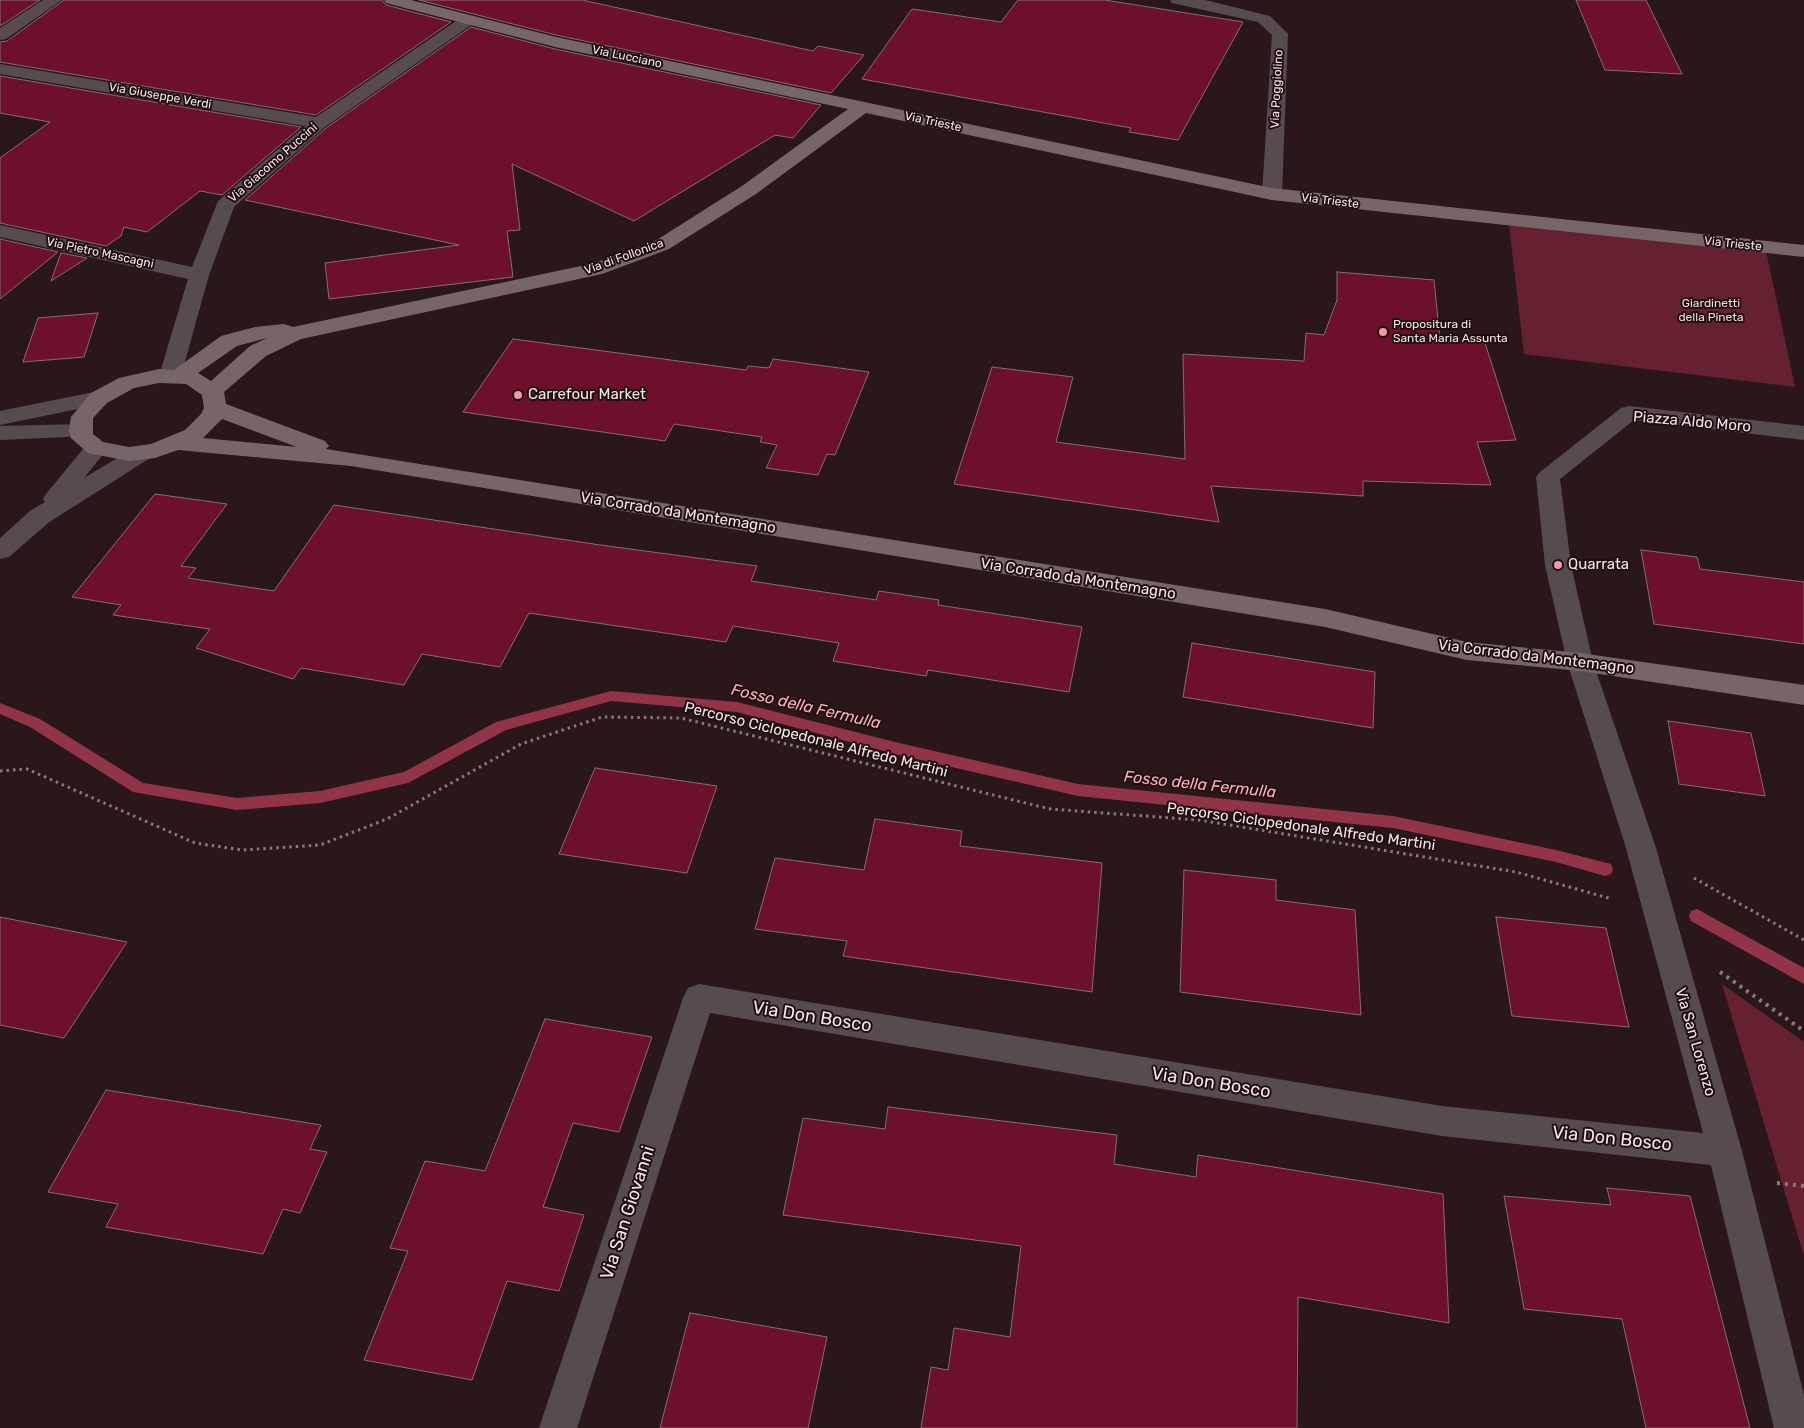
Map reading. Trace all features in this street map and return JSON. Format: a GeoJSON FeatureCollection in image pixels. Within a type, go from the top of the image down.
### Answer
{"type":"FeatureCollection","features":[{"type":"Feature","properties":{"kind":"street"},"geometry":{"type":"LineString","coordinates":[[0,35],[54,0]]}},
{"type":"Feature","properties":{"kind":"street","name":"Via Lucciano"},"geometry":{"type":"LineString","coordinates":[[392,0],[564,44],[863,107]]}},
{"type":"Feature","properties":{"kind":"street","name":"Via Poggiolino"},"geometry":{"type":"LineString","coordinates":[[1178,0],[1223,8],[1264,19],[1280,34],[1272,194]]}},
{"type":"Feature","properties":{"kind":"street","name":"Via Giacomo Puccini"},"geometry":{"type":"LineString","coordinates":[[176,376],[199,274],[225,206],[319,123],[468,20]]}},
{"type":"Feature","properties":{"kind":"street","name":"Via Giuseppe Verdi"},"geometry":{"type":"LineString","coordinates":[[0,69],[319,123]]}},
{"type":"Feature","properties":{"kind":"street","name":"Via Trieste"},"geometry":{"type":"LineString","coordinates":[[863,107],[1272,194],[1804,251]]}},
{"type":"Feature","properties":{"kind":"street","name":"Via di Follonica"},"geometry":{"type":"LineString","coordinates":[[176,376],[218,347],[243,336],[267,331],[318,327],[538,283],[602,268],[662,245],[749,190],[863,107]]}},
{"type":"Feature","properties":{"kind":"street","name":"Via Pietro Mascagni"},"geometry":{"type":"LineString","coordinates":[[0,231],[199,274]]}},
{"type":"Feature","properties":{"kind":"street","name":"Via di Follonica"},"geometry":{"type":"LineString","coordinates":[[179,443],[204,426],[212,417],[214,399],[267,345],[318,327]]}},
{"type":"Feature","properties":{"kind":"street"},"geometry":{"type":"LineString","coordinates":[[39,517],[88,440],[82,417],[99,398],[116,387],[137,380],[176,376]]}},
{"type":"Feature","properties":{"kind":"street","name":"Via Corrado da Montemagno"},"geometry":{"type":"LineString","coordinates":[[176,376],[200,381],[214,399],[351,459]]}},
{"type":"Feature","properties":{"kind":"street"},"geometry":{"type":"LineString","coordinates":[[0,418],[99,398]]}},
{"type":"Feature","properties":{"kind":"street","name":"Piazza Aldo Moro"},"geometry":{"type":"LineString","coordinates":[[1580,662],[1558,565],[1548,477],[1629,413],[1804,433]]}},
{"type":"Feature","properties":{"kind":"street"},"geometry":{"type":"LineString","coordinates":[[0,434],[88,440],[117,453],[142,453],[179,443]]}},
{"type":"Feature","properties":{"kind":"street","name":"Via Corrado da Montemagno"},"geometry":{"type":"LineString","coordinates":[[179,443],[351,459],[1324,618],[1467,651],[1580,662],[1804,695]]}},
{"type":"Feature","properties":{"kind":"street"},"geometry":{"type":"LineString","coordinates":[[0,551],[39,517],[142,453]]}},
{"type":"Feature","properties":{"kind":"street","name":"Via San Lorenzo"},"geometry":{"type":"LineString","coordinates":[[1580,662],[1641,848],[1725,1151],[1793,1428]]}},
{"type":"Feature","properties":{"kind":"street","name":"Via Don Bosco"},"geometry":{"type":"LineString","coordinates":[[699,998],[1442,1121],[1725,1151]]}},
{"type":"Feature","properties":{"kind":"street","name":"Via San Giovanni"},"geometry":{"type":"LineString","coordinates":[[558,1428],[699,998]]}},
{"type":"Feature","properties":{"kind":"path","name":"Percorso Ciclopedonale Alfredo Martini"},"geometry":{"type":"LineString","coordinates":[[0,771],[27,768],[195,844],[242,850],[320,845],[387,819],[520,744],[602,717],[680,718],[1050,809],[1199,820],[1516,872],[1658,912]]}},
{"type":"Feature","properties":{"kind":"path"},"geometry":{"type":"LineString","coordinates":[[1641,848],[1804,940]]}},
{"type":"Feature","properties":{"kind":"path"},"geometry":{"type":"LineString","coordinates":[[1719,971],[1804,1031]]}},
{"type":"Feature","properties":{"kind":"green space","name":"Giardinetti della Pineta"},"geometry":{"type":"Polygon","coordinates":[[[1509,225],[1766,251],[1795,387],[1524,354],[1509,225]]]}},
{"type":"Feature","properties":{"kind":"green space"},"geometry":{"type":"Polygon","coordinates":[[[1722,984],[1804,1042],[1804,1256],[1722,984]]]}},
{"type":"Feature","properties":{"kind":"building"},"geometry":{"type":"Polygon","coordinates":[[[0,0],[40,0],[0,26],[0,0]]]}},
{"type":"Feature","properties":{"kind":"building"},"geometry":{"type":"Polygon","coordinates":[[[64,0],[382,0],[386,5],[451,22],[316,115],[0,62],[0,42],[7,41],[64,0]]]}},
{"type":"Feature","properties":{"kind":"building"},"geometry":{"type":"Polygon","coordinates":[[[419,0],[582,0],[813,51],[818,46],[864,55],[831,93],[556,35],[419,0]]]}},
{"type":"Feature","properties":{"kind":"building"},"geometry":{"type":"Polygon","coordinates":[[[1018,0],[1105,0],[1243,22],[1178,140],[1129,132],[1131,128],[862,79],[912,9],[1001,22],[1018,0]]]}},
{"type":"Feature","properties":{"kind":"building"},"geometry":{"type":"Polygon","coordinates":[[[1576,0],[1646,0],[1682,74],[1605,70],[1576,0]]]}},
{"type":"Feature","properties":{"kind":"building"},"geometry":{"type":"Polygon","coordinates":[[[471,27],[555,49],[821,105],[793,138],[775,135],[634,221],[512,164],[520,230],[507,231],[513,277],[329,299],[325,263],[459,245],[245,200],[326,128],[471,27]]]}},
{"type":"Feature","properties":{"kind":"building"},"geometry":{"type":"Polygon","coordinates":[[[0,76],[301,127],[222,195],[200,191],[147,232],[124,227],[121,236],[106,246],[0,223],[0,158],[50,122],[0,113],[0,76]]]}},
{"type":"Feature","properties":{"kind":"building"},"geometry":{"type":"Polygon","coordinates":[[[0,239],[58,252],[0,299],[0,239]]]}},
{"type":"Feature","properties":{"kind":"building"},"geometry":{"type":"Polygon","coordinates":[[[61,253],[87,258],[51,281],[61,253]]]}},
{"type":"Feature","properties":{"kind":"building"},"geometry":{"type":"Polygon","coordinates":[[[1337,272],[1434,280],[1440,340],[1485,343],[1516,440],[1477,442],[1491,485],[1363,481],[1363,496],[1211,486],[1219,522],[954,484],[992,367],[1073,377],[1056,442],[1185,459],[1183,354],[1304,361],[1306,333],[1324,335],[1337,300],[1337,272]]]}},
{"type":"Feature","properties":{"kind":"building"},"geometry":{"type":"Polygon","coordinates":[[[98,313],[84,357],[23,362],[38,318],[98,313]]]}},
{"type":"Feature","properties":{"kind":"building"},"geometry":{"type":"Polygon","coordinates":[[[513,339],[746,370],[748,366],[769,368],[773,359],[869,372],[835,455],[827,454],[818,475],[766,468],[777,445],[760,442],[762,437],[674,424],[665,441],[463,412],[513,339]]]}},
{"type":"Feature","properties":{"kind":"building"},"geometry":{"type":"Polygon","coordinates":[[[155,494],[227,504],[181,566],[196,568],[188,578],[274,591],[334,505],[600,545],[757,566],[751,581],[876,600],[879,591],[939,600],[938,605],[1082,627],[1069,692],[928,670],[926,676],[833,661],[839,643],[733,626],[726,642],[529,613],[500,667],[422,654],[404,685],[301,668],[293,679],[196,648],[210,629],[113,615],[121,605],[72,597],[155,494]]]}},
{"type":"Feature","properties":{"kind":"building"},"geometry":{"type":"Polygon","coordinates":[[[1641,550],[1697,557],[1700,569],[1804,582],[1804,644],[1654,624],[1641,550]]]}},
{"type":"Feature","properties":{"kind":"building"},"geometry":{"type":"Polygon","coordinates":[[[1192,643],[1375,672],[1373,728],[1183,697],[1192,643]]]}},
{"type":"Feature","properties":{"kind":"building"},"geometry":{"type":"Polygon","coordinates":[[[1668,721],[1751,733],[1765,796],[1679,784],[1668,721]]]}},
{"type":"Feature","properties":{"kind":"building"},"geometry":{"type":"Polygon","coordinates":[[[595,768],[717,786],[687,873],[559,854],[595,768]]]}},
{"type":"Feature","properties":{"kind":"building"},"geometry":{"type":"Polygon","coordinates":[[[875,819],[962,831],[960,846],[1102,863],[1092,992],[843,956],[847,941],[755,929],[775,858],[864,870],[875,819]]]}},
{"type":"Feature","properties":{"kind":"building"},"geometry":{"type":"Polygon","coordinates":[[[1184,870],[1276,880],[1276,900],[1355,910],[1361,1015],[1180,992],[1184,870]]]}},
{"type":"Feature","properties":{"kind":"building"},"geometry":{"type":"Polygon","coordinates":[[[0,917],[127,942],[64,1038],[0,1025],[0,917]]]}},
{"type":"Feature","properties":{"kind":"building"},"geometry":{"type":"Polygon","coordinates":[[[1496,917],[1606,928],[1629,1027],[1512,1016],[1496,917]]]}},
{"type":"Feature","properties":{"kind":"building"},"geometry":{"type":"Polygon","coordinates":[[[545,1019],[652,1037],[619,1132],[573,1123],[543,1207],[584,1215],[559,1291],[507,1281],[472,1380],[364,1360],[408,1251],[390,1248],[425,1161],[485,1171],[545,1019]]]}},
{"type":"Feature","properties":{"kind":"building"},"geometry":{"type":"Polygon","coordinates":[[[106,1090],[321,1125],[310,1149],[327,1152],[300,1213],[283,1209],[263,1254],[106,1227],[118,1204],[48,1192],[106,1090]]]}},
{"type":"Feature","properties":{"kind":"building"},"geometry":{"type":"Polygon","coordinates":[[[888,1107],[1117,1135],[1114,1164],[1196,1177],[1198,1155],[1443,1194],[1449,1323],[1298,1297],[1297,1428],[921,1428],[931,1367],[948,1370],[954,1328],[1010,1337],[1021,1246],[783,1215],[803,1118],[885,1129],[888,1107]]]}},
{"type":"Feature","properties":{"kind":"building"},"geometry":{"type":"Polygon","coordinates":[[[1607,1188],[1690,1196],[1750,1428],[1646,1428],[1622,1319],[1524,1309],[1504,1196],[1611,1205],[1607,1188]]]}},
{"type":"Feature","properties":{"kind":"building"},"geometry":{"type":"Polygon","coordinates":[[[690,1313],[827,1337],[808,1428],[660,1428],[690,1313]]]}},
{"type":"Feature","properties":{"kind":"waterway","name":"Fosso della Fermulla"},"geometry":{"type":"LineString","coordinates":[[0,708],[35,723],[139,788],[237,804],[320,797],[408,777],[501,726],[611,696],[737,707],[895,748],[1078,790],[1393,822],[1556,856],[1605,869]]}},
{"type":"Feature","properties":{"kind":"waterway","name":"Fosso della Fermulla"},"geometry":{"type":"LineString","coordinates":[[1697,916],[1804,977]]}},
{"type":"Feature","properties":{"kind":"place","name":"Propositura di Santa Maria Assunta"},"geometry":{"type":"Point","coordinates":[1383,332]}},
{"type":"Feature","properties":{"kind":"place","name":"Carrefour Market"},"geometry":{"type":"Point","coordinates":[518,395]}},
{"type":"Feature","properties":{"kind":"place","name":"Quarrata"},"geometry":{"type":"Point","coordinates":[1558,565]}}]}
